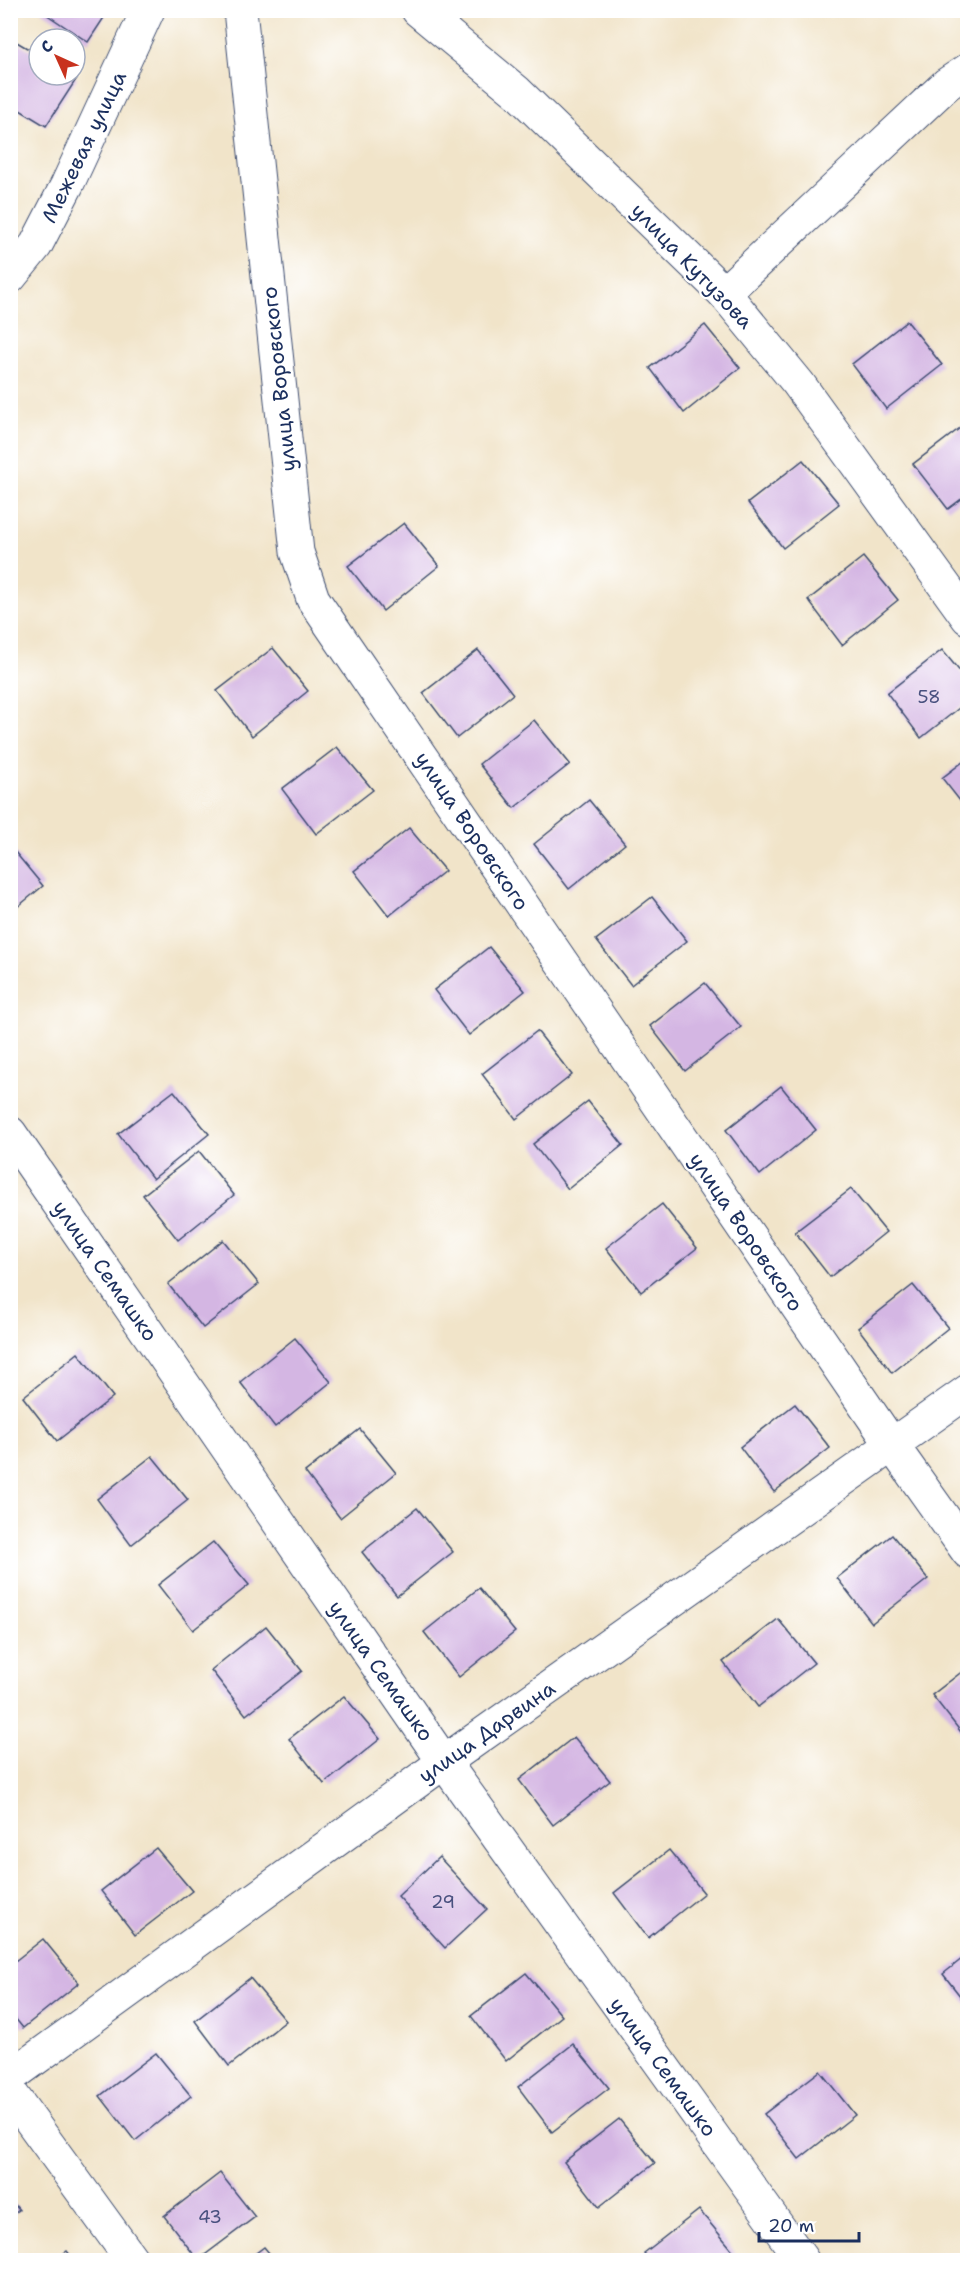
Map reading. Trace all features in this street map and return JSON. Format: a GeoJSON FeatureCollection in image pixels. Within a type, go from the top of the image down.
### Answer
{"type":"FeatureCollection","features":[{"type":"Feature","properties":{"kind":"street","name":"Межевая улица"},"geometry":{"type":"LineString","coordinates":[[10,277],[36,245],[67,185],[148,10]]}},
{"type":"Feature","properties":{"kind":"street","name":"улица Воровского"},"geometry":{"type":"LineString","coordinates":[[240,10],[297,552],[313,599],[891,1445],[968,1552]]}},
{"type":"Feature","properties":{"kind":"street","name":"улица Кутузова"},"geometry":{"type":"LineString","coordinates":[[418,10],[517,92],[724,293],[798,383],[968,618]]}},
{"type":"Feature","properties":{"kind":"street"},"geometry":{"type":"LineString","coordinates":[[724,293],[947,84],[968,70]]}},
{"type":"Feature","properties":{"kind":"street","name":"улица Семашко"},"geometry":{"type":"LineString","coordinates":[[10,1133],[444,1762],[802,2260]]}},
{"type":"Feature","properties":{"kind":"street","name":"улица Дарвина"},"geometry":{"type":"LineString","coordinates":[[10,2077],[444,1762],[968,1391]]}},
{"type":"Feature","properties":{"kind":"street"},"geometry":{"type":"LineString","coordinates":[[10,2092],[132,2260]]}},
{"type":"Feature","properties":{"kind":"building"},"geometry":{"type":"Polygon","coordinates":[[[40,10],[109,10],[88,42],[87,27],[66,27],[40,10]]]}},
{"type":"Feature","properties":{"kind":"building"},"geometry":{"type":"Polygon","coordinates":[[[15,41],[27,48],[27,87],[71,87],[46,126],[10,104],[10,49],[15,41]]]}},
{"type":"Feature","properties":{"kind":"building"},"geometry":{"type":"Polygon","coordinates":[[[907,321],[942,365],[886,409],[852,364],[907,321]]]}},
{"type":"Feature","properties":{"kind":"building"},"geometry":{"type":"Polygon","coordinates":[[[705,325],[740,368],[684,413],[650,368],[705,325]]]}},
{"type":"Feature","properties":{"kind":"building"},"geometry":{"type":"Polygon","coordinates":[[[968,422],[968,494],[948,509],[913,464],[968,422]]]}},
{"type":"Feature","properties":{"kind":"building"},"geometry":{"type":"Polygon","coordinates":[[[803,460],[839,504],[783,548],[748,503],[803,460]]]}},
{"type":"Feature","properties":{"kind":"building"},"geometry":{"type":"Polygon","coordinates":[[[404,523],[439,566],[383,611],[348,566],[404,523]]]}},
{"type":"Feature","properties":{"kind":"building"},"geometry":{"type":"Polygon","coordinates":[[[863,557],[898,600],[842,645],[808,600],[863,557]]]}},
{"type":"Feature","properties":{"kind":"building"},"geometry":{"type":"Polygon","coordinates":[[[273,648],[308,691],[252,736],[217,691],[273,648]]]}},
{"type":"Feature","properties":{"kind":"building"},"geometry":{"type":"Polygon","coordinates":[[[478,650],[513,694],[457,738],[423,693],[478,650]]]}},
{"type":"Feature","properties":{"kind":"building"},"geometry":{"type":"Polygon","coordinates":[[[942,650],[968,681],[968,701],[921,738],[887,693],[942,650]]]}},
{"type":"Feature","properties":{"kind":"building"},"geometry":{"type":"Polygon","coordinates":[[[534,720],[570,764],[514,808],[479,764],[534,720]]]}},
{"type":"Feature","properties":{"kind":"building"},"geometry":{"type":"Polygon","coordinates":[[[337,747],[373,790],[316,834],[282,789],[337,747]]]}},
{"type":"Feature","properties":{"kind":"building"},"geometry":{"type":"Polygon","coordinates":[[[968,758],[968,811],[942,778],[968,758]]]}},
{"type":"Feature","properties":{"kind":"building"},"geometry":{"type":"Polygon","coordinates":[[[589,800],[625,844],[569,889],[534,844],[589,800]]]}},
{"type":"Feature","properties":{"kind":"building"},"geometry":{"type":"Polygon","coordinates":[[[409,828],[445,871],[389,916],[354,871],[409,828]]]}},
{"type":"Feature","properties":{"kind":"building"},"geometry":{"type":"Polygon","coordinates":[[[10,846],[43,886],[10,913],[10,846]]]}},
{"type":"Feature","properties":{"kind":"building"},"geometry":{"type":"Polygon","coordinates":[[[652,897],[687,941],[631,985],[596,940],[652,897]]]}},
{"type":"Feature","properties":{"kind":"building"},"geometry":{"type":"Polygon","coordinates":[[[489,947],[525,991],[469,1035],[434,990],[489,947]]]}},
{"type":"Feature","properties":{"kind":"building"},"geometry":{"type":"Polygon","coordinates":[[[705,983],[741,1027],[685,1071],[650,1026],[705,983]]]}},
{"type":"Feature","properties":{"kind":"building"},"geometry":{"type":"Polygon","coordinates":[[[537,1031],[572,1075],[516,1119],[482,1074],[537,1031]]]}},
{"type":"Feature","properties":{"kind":"building"},"geometry":{"type":"Polygon","coordinates":[[[781,1086],[816,1130],[760,1175],[726,1130],[781,1086]]]}},
{"type":"Feature","properties":{"kind":"building"},"geometry":{"type":"Polygon","coordinates":[[[174,1091],[209,1134],[153,1179],[118,1134],[174,1091]]]}},
{"type":"Feature","properties":{"kind":"building"},"geometry":{"type":"Polygon","coordinates":[[[588,1101],[623,1145],[568,1189],[533,1144],[588,1101]]]}},
{"type":"Feature","properties":{"kind":"building"},"geometry":{"type":"Polygon","coordinates":[[[199,1151],[234,1195],[178,1240],[143,1195],[199,1151]]]}},
{"type":"Feature","properties":{"kind":"building"},"geometry":{"type":"Polygon","coordinates":[[[851,1189],[886,1232],[830,1277],[795,1232],[851,1189]]]}},
{"type":"Feature","properties":{"kind":"building"},"geometry":{"type":"Polygon","coordinates":[[[662,1204],[697,1248],[641,1292],[606,1248],[662,1204]]]}},
{"type":"Feature","properties":{"kind":"building"},"geometry":{"type":"Polygon","coordinates":[[[223,1240],[259,1284],[203,1328],[168,1284],[223,1240]]]}},
{"type":"Feature","properties":{"kind":"building"},"geometry":{"type":"Polygon","coordinates":[[[913,1285],[948,1328],[892,1373],[858,1328],[913,1285]]]}},
{"type":"Feature","properties":{"kind":"building"},"geometry":{"type":"Polygon","coordinates":[[[295,1338],[331,1382],[275,1427],[240,1382],[295,1338]]]}},
{"type":"Feature","properties":{"kind":"building"},"geometry":{"type":"Polygon","coordinates":[[[78,1353],[113,1397],[57,1441],[23,1397],[78,1353]]]}},
{"type":"Feature","properties":{"kind":"building"},"geometry":{"type":"Polygon","coordinates":[[[795,1404],[830,1448],[774,1492],[740,1447],[795,1404]]]}},
{"type":"Feature","properties":{"kind":"building"},"geometry":{"type":"Polygon","coordinates":[[[360,1429],[396,1473],[340,1518],[305,1472],[360,1429]]]}},
{"type":"Feature","properties":{"kind":"building"},"geometry":{"type":"Polygon","coordinates":[[[152,1456],[188,1500],[131,1545],[97,1499],[152,1456]]]}},
{"type":"Feature","properties":{"kind":"building"},"geometry":{"type":"Polygon","coordinates":[[[417,1508],[453,1552],[397,1596],[362,1552],[417,1508]]]}},
{"type":"Feature","properties":{"kind":"building"},"geometry":{"type":"Polygon","coordinates":[[[892,1535],[928,1579],[872,1623],[837,1578],[892,1535]]]}},
{"type":"Feature","properties":{"kind":"building"},"geometry":{"type":"Polygon","coordinates":[[[213,1542],[249,1585],[193,1630],[158,1585],[213,1542]]]}},
{"type":"Feature","properties":{"kind":"building"},"geometry":{"type":"Polygon","coordinates":[[[479,1588],[515,1632],[459,1677],[424,1632],[479,1588]]]}},
{"type":"Feature","properties":{"kind":"building"},"geometry":{"type":"Polygon","coordinates":[[[778,1619],[814,1663],[758,1707],[723,1662],[778,1619]]]}},
{"type":"Feature","properties":{"kind":"building"},"geometry":{"type":"Polygon","coordinates":[[[266,1626],[302,1671],[246,1715],[211,1670],[266,1626]]]}},
{"type":"Feature","properties":{"kind":"building"},"geometry":{"type":"Polygon","coordinates":[[[968,1667],[968,1741],[932,1695],[968,1667]]]}},
{"type":"Feature","properties":{"kind":"building"},"geometry":{"type":"Polygon","coordinates":[[[344,1696],[380,1739],[324,1784],[289,1739],[344,1696]]]}},
{"type":"Feature","properties":{"kind":"building"},"geometry":{"type":"Polygon","coordinates":[[[574,1737],[610,1781],[553,1825],[519,1780],[574,1737]]]}},
{"type":"Feature","properties":{"kind":"building"},"geometry":{"type":"Polygon","coordinates":[[[156,1848],[192,1891],[135,1935],[101,1891],[156,1848]]]}},
{"type":"Feature","properties":{"kind":"building"},"geometry":{"type":"Polygon","coordinates":[[[669,1850],[704,1893],[648,1938],[614,1893],[669,1850]]]}},
{"type":"Feature","properties":{"kind":"building"},"geometry":{"type":"Polygon","coordinates":[[[439,1857],[487,1909],[445,1948],[398,1896],[439,1857]]]}},
{"type":"Feature","properties":{"kind":"building"},"geometry":{"type":"Polygon","coordinates":[[[43,1939],[79,1983],[23,2028],[10,2012],[10,1965],[43,1939]]]}},
{"type":"Feature","properties":{"kind":"building"},"geometry":{"type":"Polygon","coordinates":[[[968,1954],[968,2006],[943,1974],[968,1954]]]}},
{"type":"Feature","properties":{"kind":"building"},"geometry":{"type":"Polygon","coordinates":[[[526,1973],[562,2016],[506,2061],[471,2016],[526,1973]]]}},
{"type":"Feature","properties":{"kind":"building"},"geometry":{"type":"Polygon","coordinates":[[[250,1978],[286,2021],[229,2066],[195,2021],[250,1978]]]}},
{"type":"Feature","properties":{"kind":"building"},"geometry":{"type":"Polygon","coordinates":[[[573,2044],[609,2088],[552,2132],[518,2087],[573,2044]]]}},
{"type":"Feature","properties":{"kind":"building"},"geometry":{"type":"Polygon","coordinates":[[[156,2053],[191,2096],[135,2141],[100,2096],[156,2053]]]}},
{"type":"Feature","properties":{"kind":"building"},"geometry":{"type":"Polygon","coordinates":[[[820,2071],[855,2115],[799,2159],[764,2114],[820,2071]]]}},
{"type":"Feature","properties":{"kind":"building"},"geometry":{"type":"Polygon","coordinates":[[[619,2119],[655,2163],[599,2207],[564,2162],[619,2119]]]}},
{"type":"Feature","properties":{"kind":"building"},"geometry":{"type":"Polygon","coordinates":[[[220,2173],[255,2217],[198,2260],[164,2216],[220,2173]]]}},
{"type":"Feature","properties":{"kind":"building"},"geometry":{"type":"Polygon","coordinates":[[[10,2199],[19,2210],[10,2217],[10,2199]]]}},
{"type":"Feature","properties":{"kind":"building"},"geometry":{"type":"Polygon","coordinates":[[[699,2210],[735,2253],[726,2260],[650,2260],[644,2253],[699,2210]]]}},
{"type":"Feature","properties":{"kind":"building"},"geometry":{"type":"Polygon","coordinates":[[[264,2247],[275,2260],[247,2260],[264,2247]]]}},
{"type":"Feature","properties":{"kind":"building"},"geometry":{"type":"Polygon","coordinates":[[[67,2251],[74,2260],[54,2260],[67,2251]]]}}]}
